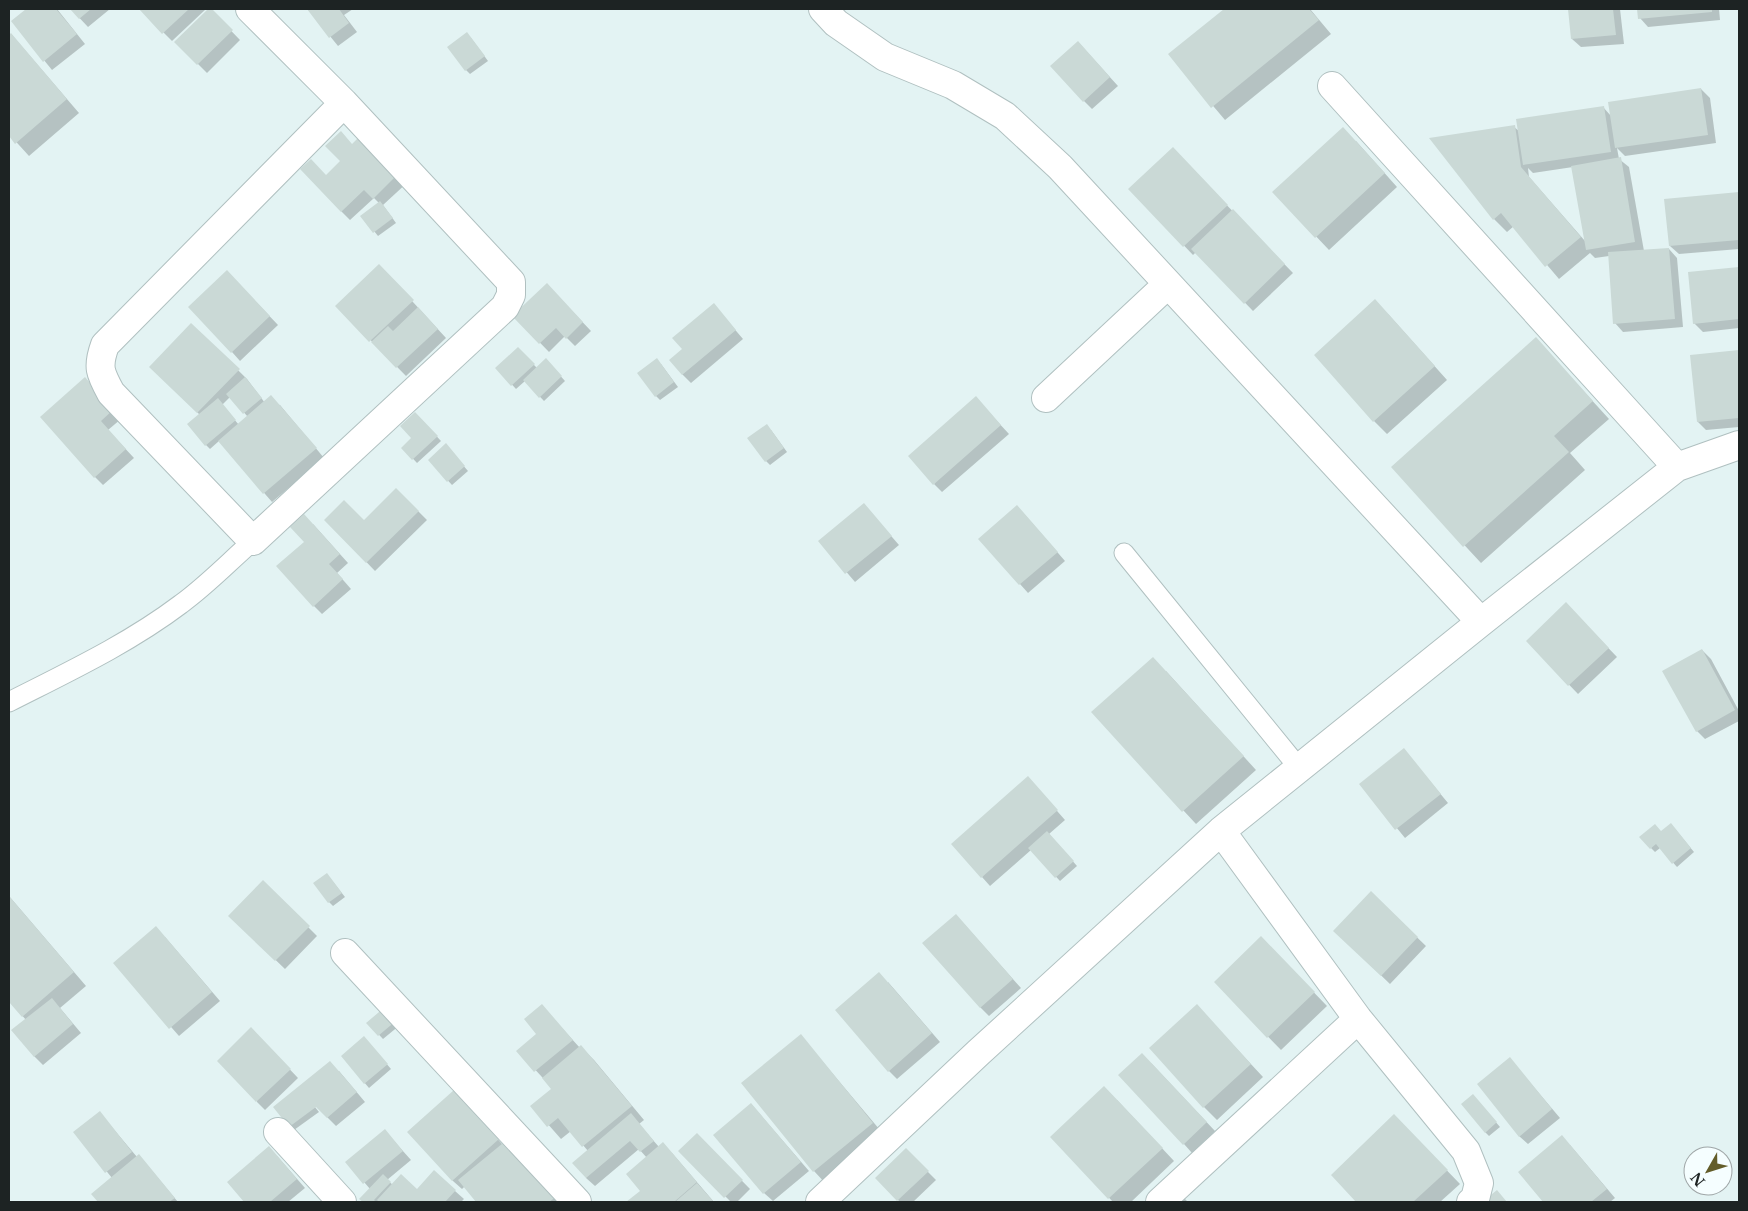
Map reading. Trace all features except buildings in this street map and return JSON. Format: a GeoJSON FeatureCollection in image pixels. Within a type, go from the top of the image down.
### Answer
{"type":"FeatureCollection","features":[{"type":"Feature","properties":{"kind":"street"},"geometry":{"type":"LineString","coordinates":[[250,9],[344,104],[503,271],[511,282],[511,295],[505,307],[253,541],[111,393],[100,374],[100,360],[104,345],[344,104]]}},
{"type":"Feature","properties":{"kind":"street"},"geometry":{"type":"LineString","coordinates":[[823,9],[836,23],[885,57],[953,85],[1005,116],[1060,167],[1481,622]]}},
{"type":"Feature","properties":{"kind":"street"},"geometry":{"type":"LineString","coordinates":[[1332,86],[1677,467]]}},
{"type":"Feature","properties":{"kind":"street"},"geometry":{"type":"LineString","coordinates":[[1046,398],[1168,284]]}},
{"type":"Feature","properties":{"kind":"street"},"geometry":{"type":"LineString","coordinates":[[820,1202],[978,1053],[1221,831],[1677,467],[1739,444]]}},
{"type":"Feature","properties":{"kind":"street"},"geometry":{"type":"LineString","coordinates":[[1221,831],[1358,1019],[1466,1152],[1479,1183],[1475,1199],[1472,1202]]}},
{"type":"Feature","properties":{"kind":"street"},"geometry":{"type":"LineString","coordinates":[[345,953],[571,1200]]}},
{"type":"Feature","properties":{"kind":"street"},"geometry":{"type":"LineString","coordinates":[[1160,1202],[1358,1019]]}},
{"type":"Feature","properties":{"kind":"street"},"geometry":{"type":"LineString","coordinates":[[278,1132],[342,1202]]}},
{"type":"Feature","properties":{"kind":"lane"},"geometry":{"type":"LineString","coordinates":[[9,702],[117,647],[156,623],[183,603],[253,541]]}},
{"type":"Feature","properties":{"kind":"lane"},"geometry":{"type":"LineString","coordinates":[[1124,553],[1299,768]]}}]}
